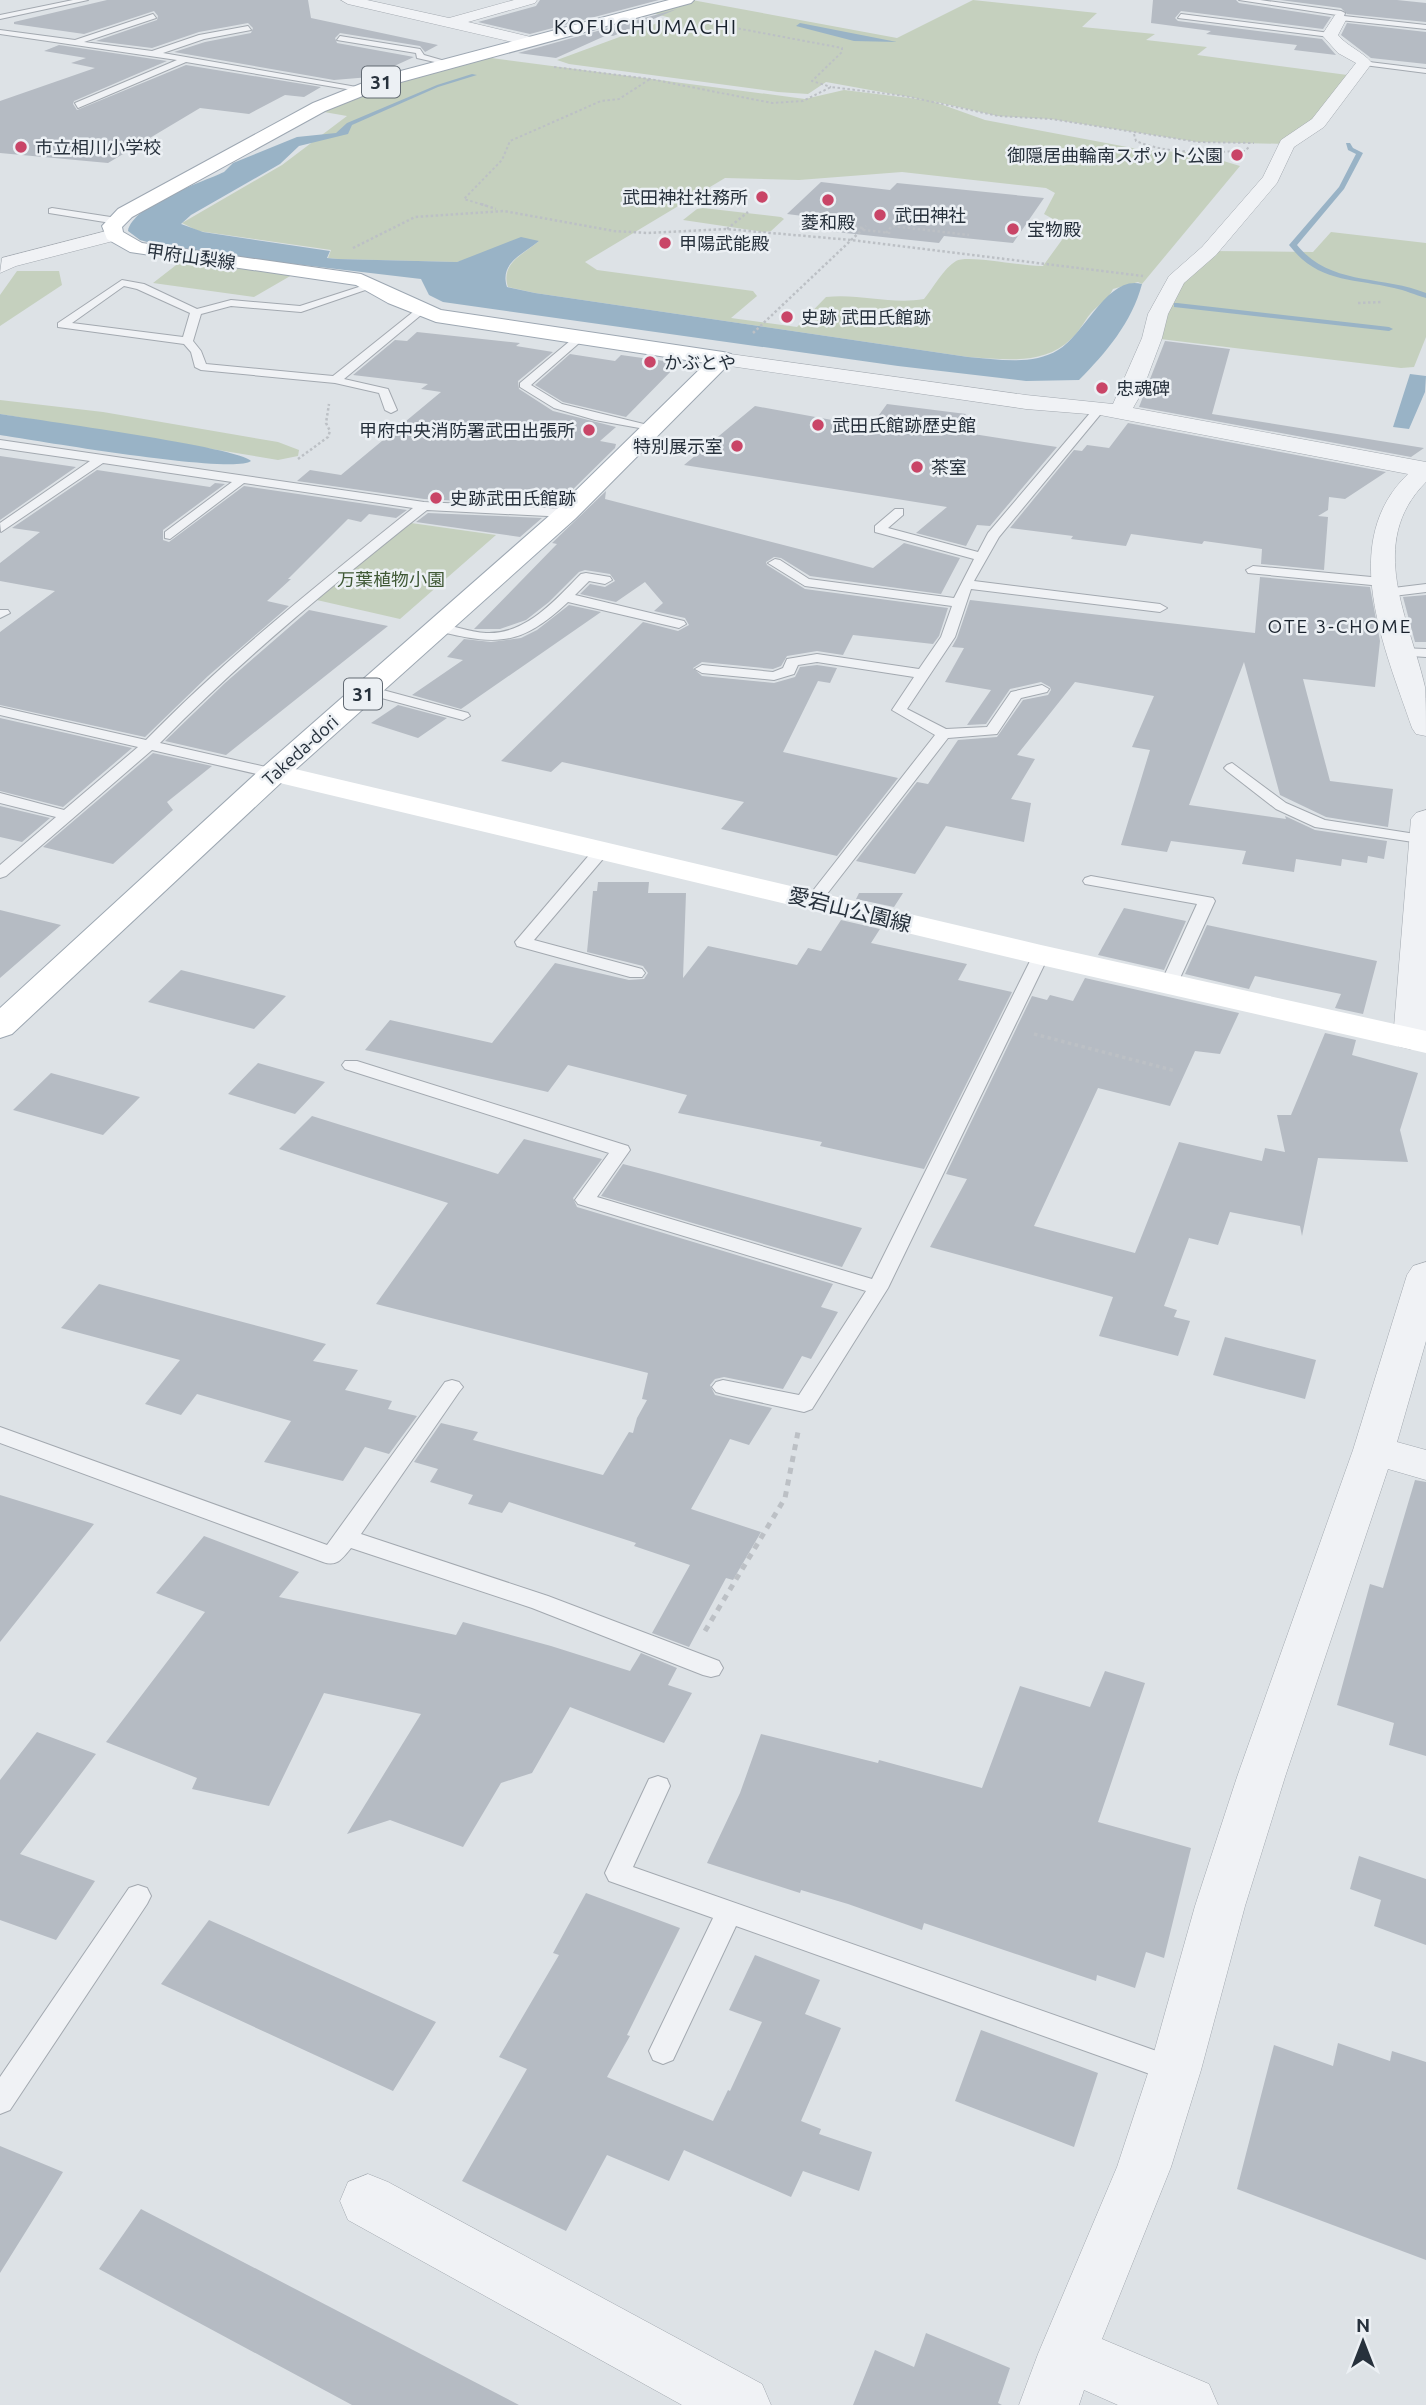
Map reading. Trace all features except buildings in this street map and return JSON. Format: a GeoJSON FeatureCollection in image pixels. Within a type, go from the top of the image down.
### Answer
{"type":"FeatureCollection","features":[{"type":"Feature","properties":{"kind":"main road","name":"31"},"geometry":{"type":"LineString","coordinates":[[116,228],[125,213],[319,107],[364,89],[448,63],[686,0]]}},
{"type":"Feature","properties":{"kind":"main road","name":"甲府山梨線"},"geometry":{"type":"LineString","coordinates":[[116,228],[137,248],[361,279],[436,316],[723,359]]}},
{"type":"Feature","properties":{"kind":"main road","name":"Takeda-dori"},"geometry":{"type":"LineString","coordinates":[[0,1027],[274,773],[567,513],[723,359]]}},
{"type":"Feature","properties":{"kind":"main road","name":"愛宕山公園線"},"geometry":{"type":"LineString","coordinates":[[274,773],[1041,956],[1418,1041]]}},
{"type":"Feature","properties":{"kind":"street"},"geometry":{"type":"LineString","coordinates":[[348,0],[530,41]]}},
{"type":"Feature","properties":{"kind":"street"},"geometry":{"type":"LineString","coordinates":[[449,23],[530,0]]}},
{"type":"Feature","properties":{"kind":"street"},"geometry":{"type":"LineString","coordinates":[[1109,410],[1130,394],[1152,338],[1158,314],[1176,280],[1209,251],[1271,179],[1287,144],[1318,123],[1363,62],[1359,57],[1343,50],[1330,35],[1344,12]]}},
{"type":"Feature","properties":{"kind":"street"},"geometry":{"type":"LineString","coordinates":[[3,263],[116,228]]}},
{"type":"Feature","properties":{"kind":"street"},"geometry":{"type":"LineString","coordinates":[[723,359],[1026,402],[1109,410],[1425,469]]}},
{"type":"Feature","properties":{"kind":"street"},"geometry":{"type":"LineString","coordinates":[[1425,469],[1402,491],[1387,522],[1384,587],[1400,652],[1426,728]]}},
{"type":"Feature","properties":{"kind":"street"},"geometry":{"type":"LineString","coordinates":[[1418,1041],[1424,830]]}},
{"type":"Feature","properties":{"kind":"street"},"geometry":{"type":"LineString","coordinates":[[1188,2405],[1058,2380],[1144,2167],[1175,2070],[1220,1906],[1261,1777],[1374,1450],[1426,1275]]}},
{"type":"Feature","properties":{"kind":"street"},"geometry":{"type":"LineString","coordinates":[[1374,1450],[1426,1465]]}},
{"type":"Feature","properties":{"kind":"street"},"geometry":{"type":"LineString","coordinates":[[368,2201],[741,2405]]}},
{"type":"Feature","properties":{"kind":"lane"},"geometry":{"type":"LineString","coordinates":[[0,14],[84,0]]}},
{"type":"Feature","properties":{"kind":"lane"},"geometry":{"type":"LineString","coordinates":[[1243,0],[1344,12],[1426,27]]}},
{"type":"Feature","properties":{"kind":"lane"},"geometry":{"type":"LineString","coordinates":[[77,42],[153,16]]}},
{"type":"Feature","properties":{"kind":"lane"},"geometry":{"type":"LineString","coordinates":[[1181,16],[1330,35]]}},
{"type":"Feature","properties":{"kind":"lane"},"geometry":{"type":"LineString","coordinates":[[154,54],[202,37],[248,28]]}},
{"type":"Feature","properties":{"kind":"lane"},"geometry":{"type":"LineString","coordinates":[[0,32],[364,89]]}},
{"type":"Feature","properties":{"kind":"lane"},"geometry":{"type":"LineString","coordinates":[[0,40],[20,34]]}},
{"type":"Feature","properties":{"kind":"lane"},"geometry":{"type":"LineString","coordinates":[[340,38],[420,51],[420,56],[448,63]]}},
{"type":"Feature","properties":{"kind":"lane"},"geometry":{"type":"LineString","coordinates":[[78,105],[109,94],[156,69],[187,60]]}},
{"type":"Feature","properties":{"kind":"lane"},"geometry":{"type":"LineString","coordinates":[[1363,62],[1426,71]]}},
{"type":"Feature","properties":{"kind":"lane"},"geometry":{"type":"LineString","coordinates":[[52,211],[116,228]]}},
{"type":"Feature","properties":{"kind":"lane"},"geometry":{"type":"LineString","coordinates":[[372,286],[301,309],[231,303],[197,312],[140,286],[122,283],[62,325],[187,341],[197,351],[201,367],[335,380],[384,391],[391,410]]}},
{"type":"Feature","properties":{"kind":"lane"},"geometry":{"type":"LineString","coordinates":[[335,380],[422,310]]}},
{"type":"Feature","properties":{"kind":"lane"},"geometry":{"type":"LineString","coordinates":[[187,341],[197,312]]}},
{"type":"Feature","properties":{"kind":"lane"},"geometry":{"type":"LineString","coordinates":[[581,337],[524,385],[558,406],[652,429]]}},
{"type":"Feature","properties":{"kind":"lane"},"geometry":{"type":"LineString","coordinates":[[1042,689],[1016,695],[992,731],[944,734],[899,710],[948,638],[966,584],[993,536],[1109,410]]}},
{"type":"Feature","properties":{"kind":"lane"},"geometry":{"type":"LineString","coordinates":[[0,444],[424,506],[567,513]]}},
{"type":"Feature","properties":{"kind":"lane"},"geometry":{"type":"LineString","coordinates":[[1,528],[99,460]]}},
{"type":"Feature","properties":{"kind":"lane"},"geometry":{"type":"LineString","coordinates":[[170,535],[240,481]]}},
{"type":"Feature","properties":{"kind":"lane"},"geometry":{"type":"LineString","coordinates":[[2,870],[149,745],[204,689],[308,598],[424,506]]}},
{"type":"Feature","properties":{"kind":"lane"},"geometry":{"type":"LineString","coordinates":[[899,512],[878,529],[981,557]]}},
{"type":"Feature","properties":{"kind":"lane"},"geometry":{"type":"LineString","coordinates":[[775,563],[805,582],[959,603]]}},
{"type":"Feature","properties":{"kind":"lane"},"geometry":{"type":"LineString","coordinates":[[1253,570],[1384,587],[1426,588]]}},
{"type":"Feature","properties":{"kind":"lane"},"geometry":{"type":"LineString","coordinates":[[438,627],[488,638],[507,636],[540,620],[586,578],[605,580]]}},
{"type":"Feature","properties":{"kind":"lane"},"geometry":{"type":"LineString","coordinates":[[966,584],[1160,608]]}},
{"type":"Feature","properties":{"kind":"lane"},"geometry":{"type":"LineString","coordinates":[[565,597],[679,624]]}},
{"type":"Feature","properties":{"kind":"lane"},"geometry":{"type":"LineString","coordinates":[[1400,652],[1426,653]]}},
{"type":"Feature","properties":{"kind":"lane"},"geometry":{"type":"LineString","coordinates":[[702,669],[774,676],[789,671],[792,662],[817,658],[923,674]]}},
{"type":"Feature","properties":{"kind":"lane"},"geometry":{"type":"LineString","coordinates":[[368,690],[463,716]]}},
{"type":"Feature","properties":{"kind":"lane"},"geometry":{"type":"LineString","coordinates":[[0,711],[274,773]]}},
{"type":"Feature","properties":{"kind":"lane"},"geometry":{"type":"LineString","coordinates":[[814,900],[944,734]]}},
{"type":"Feature","properties":{"kind":"lane"},"geometry":{"type":"LineString","coordinates":[[1232,768],[1281,806],[1321,824],[1424,830]]}},
{"type":"Feature","properties":{"kind":"lane"},"geometry":{"type":"LineString","coordinates":[[0,798],[68,815]]}},
{"type":"Feature","properties":{"kind":"lane"},"geometry":{"type":"LineString","coordinates":[[602,850],[523,942],[636,974]]}},
{"type":"Feature","properties":{"kind":"lane"},"geometry":{"type":"LineString","coordinates":[[1091,881],[1207,901],[1169,985]]}},
{"type":"Feature","properties":{"kind":"lane"},"geometry":{"type":"LineString","coordinates":[[723,1387],[804,1404],[878,1288],[1041,956]]}},
{"type":"Feature","properties":{"kind":"lane"},"geometry":{"type":"LineString","coordinates":[[351,1065],[621,1150],[585,1200],[878,1288]]}},
{"type":"Feature","properties":{"kind":"lane"},"geometry":{"type":"LineString","coordinates":[[0,1435],[331,1556],[452,1387]]}},
{"type":"Feature","properties":{"kind":"lane"},"geometry":{"type":"LineString","coordinates":[[346,1538],[540,1602],[711,1668]]}},
{"type":"Feature","properties":{"kind":"lane"},"geometry":{"type":"LineString","coordinates":[[658,1786],[618,1873],[1175,2070]]}},
{"type":"Feature","properties":{"kind":"lane"},"geometry":{"type":"LineString","coordinates":[[0,2101],[138,1896]]}},
{"type":"Feature","properties":{"kind":"lane"},"geometry":{"type":"LineString","coordinates":[[663,2051],[730,1911]]}},
{"type":"Feature","properties":{"kind":"path"},"geometry":{"type":"LineString","coordinates":[[644,11],[842,48],[842,52],[812,81],[818,85],[905,96],[998,116],[1051,119],[1134,134],[1198,142],[1287,144]]}},
{"type":"Feature","properties":{"kind":"path"},"geometry":{"type":"LineString","coordinates":[[477,55],[650,79],[772,103],[814,98],[831,87]]}},
{"type":"Feature","properties":{"kind":"path"},"geometry":{"type":"LineString","coordinates":[[650,79],[619,99],[601,101],[510,141],[502,160],[464,199],[504,211],[614,231],[699,233],[726,229],[851,240],[1176,280]]}},
{"type":"Feature","properties":{"kind":"path"},"geometry":{"type":"LineString","coordinates":[[1134,134],[1136,141],[1142,145],[1197,150],[1245,151],[1249,147],[1248,143]]}},
{"type":"Feature","properties":{"kind":"path"},"geometry":{"type":"LineString","coordinates":[[1197,150],[1198,142]]}},
{"type":"Feature","properties":{"kind":"path"},"geometry":{"type":"LineString","coordinates":[[346,251],[415,217],[504,211]]}},
{"type":"Feature","properties":{"kind":"path"},"geometry":{"type":"LineString","coordinates":[[726,229],[748,212]]}},
{"type":"Feature","properties":{"kind":"path"},"geometry":{"type":"LineString","coordinates":[[809,213],[801,220],[891,233]]}},
{"type":"Feature","properties":{"kind":"path"},"geometry":{"type":"LineString","coordinates":[[886,233],[892,226],[969,234]]}},
{"type":"Feature","properties":{"kind":"path"},"geometry":{"type":"LineString","coordinates":[[763,324],[864,228]]}},
{"type":"Feature","properties":{"kind":"path"},"geometry":{"type":"LineString","coordinates":[[1358,303],[1383,302]]}},
{"type":"Feature","properties":{"kind":"path"},"geometry":{"type":"LineString","coordinates":[[263,484],[328,437],[330,431],[326,423],[335,380]]}},
{"type":"Feature","properties":{"kind":"path"},"geometry":{"type":"LineString","coordinates":[[1006,1027],[1176,1070]]}},
{"type":"Feature","properties":{"kind":"path"},"geometry":{"type":"LineString","coordinates":[[689,1659],[785,1498],[804,1404]]}},
{"type":"Feature","properties":{"kind":"green space"},"geometry":{"type":"Polygon","coordinates":[[[692,0],[897,38],[973,0],[1097,13],[1082,27],[1155,34],[1146,40],[1207,47],[1197,55],[1355,76],[1318,123],[1287,144],[1198,142],[1051,119],[998,116],[932,101],[985,120],[1143,150],[1197,153],[1240,166],[1142,284],[1138,282],[1113,289],[1074,336],[1060,348],[1022,359],[968,357],[508,287],[506,279],[510,265],[539,241],[457,262],[338,259],[328,258],[331,250],[198,231],[182,223],[282,165],[347,116],[324,112],[386,85],[484,57],[805,99],[844,90],[926,100],[826,82],[808,94],[778,92],[569,64],[557,60],[671,18],[644,11],[692,0]],[[902,172],[799,180],[725,178],[585,262],[597,270],[753,291],[757,296],[731,318],[797,327],[826,297],[851,296],[899,301],[924,299],[947,268],[962,259],[1043,266],[1072,226],[1069,221],[1053,219],[1044,214],[1055,193],[1046,188],[902,172]]]}},
{"type":"Feature","properties":{"kind":"green space"},"geometry":{"type":"Polygon","coordinates":[[[697,209],[784,219],[771,231],[764,232],[683,220],[697,209]]]}},
{"type":"Feature","properties":{"kind":"green space"},"geometry":{"type":"Polygon","coordinates":[[[1331,232],[1426,243],[1426,337],[1414,367],[1401,368],[1152,338],[1158,314],[1209,251],[1313,252],[1331,232]]]}},
{"type":"Feature","properties":{"kind":"green space"},"geometry":{"type":"Polygon","coordinates":[[[180,262],[292,275],[254,297],[153,283],[180,262]]]}},
{"type":"Feature","properties":{"kind":"green space"},"geometry":{"type":"Polygon","coordinates":[[[17,271],[59,271],[62,285],[0,326],[0,295],[17,271]]]}},
{"type":"Feature","properties":{"kind":"green space"},"geometry":{"type":"Polygon","coordinates":[[[0,400],[103,412],[278,442],[299,450],[298,456],[278,460],[0,414],[0,400]]]}},
{"type":"Feature","properties":{"kind":"green space","name":"万葉植物小園"},"geometry":{"type":"Polygon","coordinates":[[[404,522],[496,535],[400,619],[308,598],[404,522]]]}},
{"type":"Feature","properties":{"kind":"water"},"geometry":{"type":"Polygon","coordinates":[[[800,23],[897,42],[854,41],[796,26],[800,23]]]}},
{"type":"Feature","properties":{"kind":"water"},"geometry":{"type":"Polygon","coordinates":[[[472,74],[477,75],[438,87],[352,125],[348,134],[299,146],[280,164],[191,215],[181,224],[203,232],[330,251],[327,258],[338,259],[457,262],[521,237],[539,241],[510,265],[505,278],[507,287],[991,359],[1026,360],[1048,355],[1068,342],[1097,307],[1118,288],[1130,283],[1142,284],[1138,298],[1117,336],[1079,380],[1026,381],[898,366],[443,302],[429,295],[421,279],[176,250],[140,240],[128,231],[133,221],[154,204],[224,172],[233,163],[297,137],[336,133],[347,123],[437,85],[472,74]]]}},
{"type":"Feature","properties":{"kind":"water"},"geometry":{"type":"Polygon","coordinates":[[[1410,374],[1426,376],[1425,392],[1409,429],[1393,427],[1410,374]]]}},
{"type":"Feature","properties":{"kind":"water"},"geometry":{"type":"Polygon","coordinates":[[[0,414],[176,442],[239,455],[251,461],[209,464],[0,435],[0,414]]]}},
{"type":"Feature","properties":{"kind":"waterway"},"geometry":{"type":"LineString","coordinates":[[1348,144],[1350,149],[1360,153],[1342,188],[1293,245],[1304,259],[1319,269],[1354,279],[1410,289],[1426,296]]}},
{"type":"Feature","properties":{"kind":"waterway"},"geometry":{"type":"LineString","coordinates":[[1177,305],[1389,329]]}},
{"type":"Feature","properties":{"kind":"place","name":"市立相川小学校"},"geometry":{"type":"Point","coordinates":[21,147]}},
{"type":"Feature","properties":{"kind":"place","name":"御隠居曲輪南スポット公園"},"geometry":{"type":"Point","coordinates":[1237,155]}},
{"type":"Feature","properties":{"kind":"place","name":"武田神社社務所"},"geometry":{"type":"Point","coordinates":[762,197]}},
{"type":"Feature","properties":{"kind":"place","name":"菱和殿"},"geometry":{"type":"Point","coordinates":[828,200]}},
{"type":"Feature","properties":{"kind":"place","name":"武田神社"},"geometry":{"type":"Point","coordinates":[880,215]}},
{"type":"Feature","properties":{"kind":"place","name":"宝物殿"},"geometry":{"type":"Point","coordinates":[1013,229]}},
{"type":"Feature","properties":{"kind":"place","name":"甲陽武能殿"},"geometry":{"type":"Point","coordinates":[665,243]}},
{"type":"Feature","properties":{"kind":"place","name":"史跡 武田氏館跡"},"geometry":{"type":"Point","coordinates":[787,317]}},
{"type":"Feature","properties":{"kind":"place","name":"かぶとや"},"geometry":{"type":"Point","coordinates":[650,362]}},
{"type":"Feature","properties":{"kind":"place","name":"忠魂碑"},"geometry":{"type":"Point","coordinates":[1102,388]}},
{"type":"Feature","properties":{"kind":"place","name":"武田氏館跡歴史館"},"geometry":{"type":"Point","coordinates":[818,425]}},
{"type":"Feature","properties":{"kind":"place","name":"甲府中央消防署武田出張所"},"geometry":{"type":"Point","coordinates":[589,430]}},
{"type":"Feature","properties":{"kind":"place","name":"特別展示室"},"geometry":{"type":"Point","coordinates":[737,446]}},
{"type":"Feature","properties":{"kind":"place","name":"茶室"},"geometry":{"type":"Point","coordinates":[917,467]}},
{"type":"Feature","properties":{"kind":"place","name":"史跡武田氏館跡"},"geometry":{"type":"Point","coordinates":[436,498]}},
{"type":"Feature","properties":{"kind":"district","name":"KOFUCHUMACHI"},"geometry":{"type":"Point","coordinates":[646,26]}},
{"type":"Feature","properties":{"kind":"district","name":"OTE 3-CHOME"},"geometry":{"type":"Point","coordinates":[1340,626]}}]}
